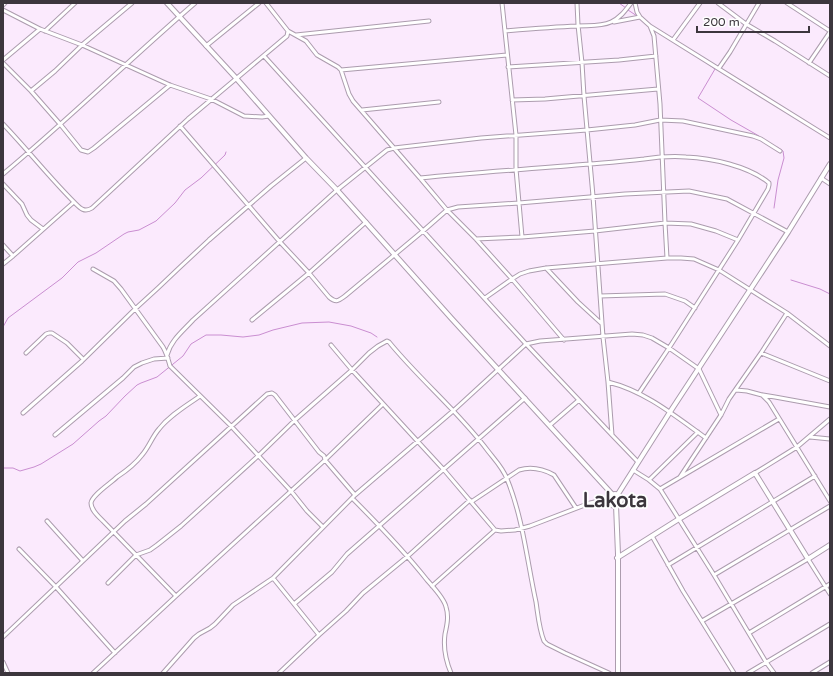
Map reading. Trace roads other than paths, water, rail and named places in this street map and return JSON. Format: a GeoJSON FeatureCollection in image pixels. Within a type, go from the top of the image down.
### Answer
{"type":"FeatureCollection","features":[{"type":"Feature","properties":{"kind":"main road"},"geometry":{"type":"LineString","coordinates":[[167,3],[612,494],[618,494]]}},
{"type":"Feature","properties":{"kind":"main road"},"geometry":{"type":"LineString","coordinates":[[618,494],[788,232],[830,164]]}},
{"type":"Feature","properties":{"kind":"main road"},"geometry":{"type":"LineString","coordinates":[[617,558],[755,473],[774,501],[808,559],[830,545]]}},
{"type":"Feature","properties":{"kind":"main road"},"geometry":{"type":"LineString","coordinates":[[612,494],[609,499],[611,505],[619,504],[621,500],[618,494]]}},
{"type":"Feature","properties":{"kind":"main road"},"geometry":{"type":"LineString","coordinates":[[616,505],[618,673]]}},
{"type":"Feature","properties":{"kind":"street"},"geometry":{"type":"LineString","coordinates":[[45,31],[75,3]]}},
{"type":"Feature","properties":{"kind":"street"},"geometry":{"type":"LineString","coordinates":[[31,91],[132,3]]}},
{"type":"Feature","properties":{"kind":"street"},"geometry":{"type":"LineString","coordinates":[[3,174],[195,3]]}},
{"type":"Feature","properties":{"kind":"street"},"geometry":{"type":"LineString","coordinates":[[206,46],[259,3]]}},
{"type":"Feature","properties":{"kind":"street"},"geometry":{"type":"LineString","coordinates":[[266,3],[288,31],[306,41],[317,55],[341,70],[348,94],[353,101],[447,210],[476,239],[564,340]]}},
{"type":"Feature","properties":{"kind":"street"},"geometry":{"type":"LineString","coordinates":[[503,3],[508,67],[516,135],[516,169],[522,237]]}},
{"type":"Feature","properties":{"kind":"street"},"geometry":{"type":"LineString","coordinates":[[577,3],[593,196],[594,231],[612,435]]}},
{"type":"Feature","properties":{"kind":"street"},"geometry":{"type":"LineString","coordinates":[[611,22],[624,12],[631,3]]}},
{"type":"Feature","properties":{"kind":"street"},"geometry":{"type":"LineString","coordinates":[[635,3],[640,17],[650,26],[830,138]]}},
{"type":"Feature","properties":{"kind":"street"},"geometry":{"type":"LineString","coordinates":[[673,40],[700,3]]}},
{"type":"Feature","properties":{"kind":"street"},"geometry":{"type":"LineString","coordinates":[[718,3],[746,24],[830,76]]}},
{"type":"Feature","properties":{"kind":"street"},"geometry":{"type":"LineString","coordinates":[[719,68],[730,52],[758,3]]}},
{"type":"Feature","properties":{"kind":"street"},"geometry":{"type":"LineString","coordinates":[[787,3],[830,32],[809,63]]}},
{"type":"Feature","properties":{"kind":"street"},"geometry":{"type":"LineString","coordinates":[[3,10],[40,29],[82,45],[170,85],[211,99],[244,116],[269,116]]}},
{"type":"Feature","properties":{"kind":"street"},"geometry":{"type":"LineString","coordinates":[[505,31],[602,25],[640,17]]}},
{"type":"Feature","properties":{"kind":"street"},"geometry":{"type":"LineString","coordinates":[[296,35],[429,21]]}},
{"type":"Feature","properties":{"kind":"street"},"geometry":{"type":"LineString","coordinates":[[650,26],[654,36],[656,56],[667,258]]}},
{"type":"Feature","properties":{"kind":"street"},"geometry":{"type":"LineString","coordinates":[[40,29],[3,61],[60,124],[81,150],[88,152],[94,148],[170,85]]}},
{"type":"Feature","properties":{"kind":"street"},"geometry":{"type":"LineString","coordinates":[[3,124],[79,208],[88,210],[92,208],[180,126],[287,36],[288,31]]}},
{"type":"Feature","properties":{"kind":"street"},"geometry":{"type":"LineString","coordinates":[[341,70],[507,55]]}},
{"type":"Feature","properties":{"kind":"street"},"geometry":{"type":"LineString","coordinates":[[264,56],[526,344],[638,462]]}},
{"type":"Feature","properties":{"kind":"street"},"geometry":{"type":"LineString","coordinates":[[508,67],[656,56]]}},
{"type":"Feature","properties":{"kind":"street"},"geometry":{"type":"LineString","coordinates":[[512,100],[584,96],[658,89]]}},
{"type":"Feature","properties":{"kind":"street"},"geometry":{"type":"LineString","coordinates":[[362,110],[439,102]]}},
{"type":"Feature","properties":{"kind":"street"},"geometry":{"type":"LineString","coordinates":[[168,356],[169,349],[174,340],[193,320],[337,190],[387,150],[468,139],[636,125],[660,120],[683,121],[749,135],[761,139],[780,152]]}},
{"type":"Feature","properties":{"kind":"street"},"geometry":{"type":"LineString","coordinates":[[180,126],[332,300],[338,301],[345,296],[447,210],[458,207],[663,191],[689,191],[727,199],[788,232]]}},
{"type":"Feature","properties":{"kind":"street"},"geometry":{"type":"LineString","coordinates":[[420,178],[662,157],[685,157],[709,159],[734,165],[766,180],[769,185],[738,240],[639,394]]}},
{"type":"Feature","properties":{"kind":"street"},"geometry":{"type":"LineString","coordinates":[[23,413],[83,359],[209,240],[271,186],[306,158]]}},
{"type":"Feature","properties":{"kind":"street"},"geometry":{"type":"LineString","coordinates":[[821,178],[830,184]]}},
{"type":"Feature","properties":{"kind":"street"},"geometry":{"type":"LineString","coordinates":[[3,184],[22,204],[27,216],[43,229]]}},
{"type":"Feature","properties":{"kind":"street"},"geometry":{"type":"LineString","coordinates":[[3,264],[74,202]]}},
{"type":"Feature","properties":{"kind":"street"},"geometry":{"type":"LineString","coordinates":[[252,320],[309,273],[366,222]]}},
{"type":"Feature","properties":{"kind":"street"},"geometry":{"type":"LineString","coordinates":[[476,239],[594,231],[665,223],[691,224],[716,231],[738,240]]}},
{"type":"Feature","properties":{"kind":"street"},"geometry":{"type":"LineString","coordinates":[[3,245],[13,256]]}},
{"type":"Feature","properties":{"kind":"street"},"geometry":{"type":"LineString","coordinates":[[485,298],[512,279],[528,271],[546,268],[667,258],[694,259],[719,270],[787,313],[830,346]]}},
{"type":"Feature","properties":{"kind":"street"},"geometry":{"type":"LineString","coordinates":[[546,268],[578,302],[602,324]]}},
{"type":"Feature","properties":{"kind":"street"},"geometry":{"type":"LineString","coordinates":[[93,269],[114,281],[163,347],[168,356],[170,366],[231,426],[323,527]]}},
{"type":"Feature","properties":{"kind":"street"},"geometry":{"type":"LineString","coordinates":[[600,296],[665,294],[685,301],[695,308]]}},
{"type":"Feature","properties":{"kind":"street"},"geometry":{"type":"LineString","coordinates":[[680,478],[721,415],[729,399],[787,313]]}},
{"type":"Feature","properties":{"kind":"street"},"geometry":{"type":"LineString","coordinates":[[26,353],[46,334],[52,333],[67,343],[83,359]]}},
{"type":"Feature","properties":{"kind":"street"},"geometry":{"type":"LineString","coordinates":[[163,673],[194,638],[215,624],[232,606],[273,578],[354,497],[453,411],[526,344],[540,341],[632,334],[652,338],[699,369],[721,415]]}},
{"type":"Feature","properties":{"kind":"street"},"geometry":{"type":"LineString","coordinates":[[108,583],[136,556],[157,546],[172,534],[369,353],[384,342],[388,342],[479,438],[504,472],[515,502],[522,528],[544,641],[565,653],[609,673]]}},
{"type":"Feature","properties":{"kind":"street"},"geometry":{"type":"LineString","coordinates":[[331,345],[444,470],[495,530],[507,531],[522,528],[590,503],[609,499]]}},
{"type":"Feature","properties":{"kind":"street"},"geometry":{"type":"LineString","coordinates":[[761,353],[830,381]]}},
{"type":"Feature","properties":{"kind":"street"},"geometry":{"type":"LineString","coordinates":[[55,435],[124,378],[134,367],[142,362],[168,356]]}},
{"type":"Feature","properties":{"kind":"street"},"geometry":{"type":"LineString","coordinates":[[608,382],[625,387],[639,394],[670,412],[706,438]]}},
{"type":"Feature","properties":{"kind":"street"},"geometry":{"type":"LineString","coordinates":[[736,390],[830,407]]}},
{"type":"Feature","properties":{"kind":"street"},"geometry":{"type":"LineString","coordinates":[[3,637],[114,532],[231,426],[270,393],[275,395],[319,452],[324,456],[325,460],[354,497],[408,556],[446,605],[448,612],[448,624],[444,646],[445,656],[451,673]]}},
{"type":"Feature","properties":{"kind":"street"},"geometry":{"type":"LineString","coordinates":[[762,395],[769,402],[830,501]]}},
{"type":"Feature","properties":{"kind":"street"},"geometry":{"type":"LineString","coordinates":[[176,596],[93,510],[91,504],[93,498],[142,456],[157,432],[168,420],[180,409],[200,396]]}},
{"type":"Feature","properties":{"kind":"street"},"geometry":{"type":"LineString","coordinates":[[294,604],[332,572],[347,554],[379,525],[525,398]]}},
{"type":"Feature","properties":{"kind":"street"},"geometry":{"type":"LineString","coordinates":[[550,425],[579,400]]}},
{"type":"Feature","properties":{"kind":"street"},"geometry":{"type":"LineString","coordinates":[[93,673],[325,460],[383,404]]}},
{"type":"Feature","properties":{"kind":"street"},"geometry":{"type":"LineString","coordinates":[[660,489],[779,419]]}},
{"type":"Feature","properties":{"kind":"street"},"geometry":{"type":"LineString","coordinates":[[755,473],[797,448],[830,419]]}},
{"type":"Feature","properties":{"kind":"street"},"geometry":{"type":"LineString","coordinates":[[648,480],[698,432]]}},
{"type":"Feature","properties":{"kind":"street"},"geometry":{"type":"LineString","coordinates":[[810,437],[830,439]]}},
{"type":"Feature","properties":{"kind":"street"},"geometry":{"type":"LineString","coordinates":[[279,673],[346,611],[363,593],[408,556],[470,501],[520,470],[528,468],[541,470],[554,475],[576,508]]}},
{"type":"Feature","properties":{"kind":"street"},"geometry":{"type":"LineString","coordinates":[[633,470],[660,489],[680,519],[774,673]]}},
{"type":"Feature","properties":{"kind":"street"},"geometry":{"type":"LineString","coordinates":[[668,565],[815,476]]}},
{"type":"Feature","properties":{"kind":"street"},"geometry":{"type":"LineString","coordinates":[[714,575],[830,506]]}},
{"type":"Feature","properties":{"kind":"street"},"geometry":{"type":"LineString","coordinates":[[48,521],[83,561]]}},
{"type":"Feature","properties":{"kind":"street"},"geometry":{"type":"LineString","coordinates":[[432,586],[495,530]]}},
{"type":"Feature","properties":{"kind":"street"},"geometry":{"type":"LineString","coordinates":[[652,536],[734,673]]}},
{"type":"Feature","properties":{"kind":"street"},"geometry":{"type":"LineString","coordinates":[[19,549],[56,587],[115,653]]}},
{"type":"Feature","properties":{"kind":"street"},"geometry":{"type":"LineString","coordinates":[[702,621],[808,559],[830,594]]}},
{"type":"Feature","properties":{"kind":"street"},"geometry":{"type":"LineString","coordinates":[[273,578],[319,635]]}},
{"type":"Feature","properties":{"kind":"street"},"geometry":{"type":"LineString","coordinates":[[749,633],[830,584]]}},
{"type":"Feature","properties":{"kind":"street"},"geometry":{"type":"LineString","coordinates":[[748,673],[830,624]]}},
{"type":"Feature","properties":{"kind":"street"},"geometry":{"type":"LineString","coordinates":[[3,662],[8,673]]}},
{"type":"Feature","properties":{"kind":"street"},"geometry":{"type":"LineString","coordinates":[[812,673],[830,662]]}},
{"type":"Feature","properties":{"kind":"waterway"},"geometry":{"type":"LineString","coordinates":[[619,3],[626,8]]}},
{"type":"Feature","properties":{"kind":"waterway"},"geometry":{"type":"LineString","coordinates":[[628,10],[637,16]]}},
{"type":"Feature","properties":{"kind":"waterway"},"geometry":{"type":"LineString","coordinates":[[701,59],[715,69],[698,98],[731,120],[759,136]]}},
{"type":"Feature","properties":{"kind":"waterway"},"geometry":{"type":"LineString","coordinates":[[774,208],[778,180],[784,158],[783,151],[777,147]]}},
{"type":"Feature","properties":{"kind":"waterway"},"geometry":{"type":"LineString","coordinates":[[3,327],[8,318],[62,278],[78,262],[96,253],[124,234],[139,230],[156,221],[175,203],[185,190],[201,178],[225,155],[226,152]]}},
{"type":"Feature","properties":{"kind":"waterway"},"geometry":{"type":"LineString","coordinates":[[791,280],[820,289],[830,294]]}},
{"type":"Feature","properties":{"kind":"waterway"},"geometry":{"type":"LineString","coordinates":[[3,468],[13,468],[20,471],[34,467],[73,444],[106,416],[137,385],[157,377],[183,356],[191,344],[206,335],[243,337],[259,335],[302,323],[329,322],[351,326],[371,333],[377,337]]}},
{"type":"Feature","properties":{"kind":"district","name":"Lakota"},"geometry":{"type":"Point","coordinates":[615,500]}}]}
